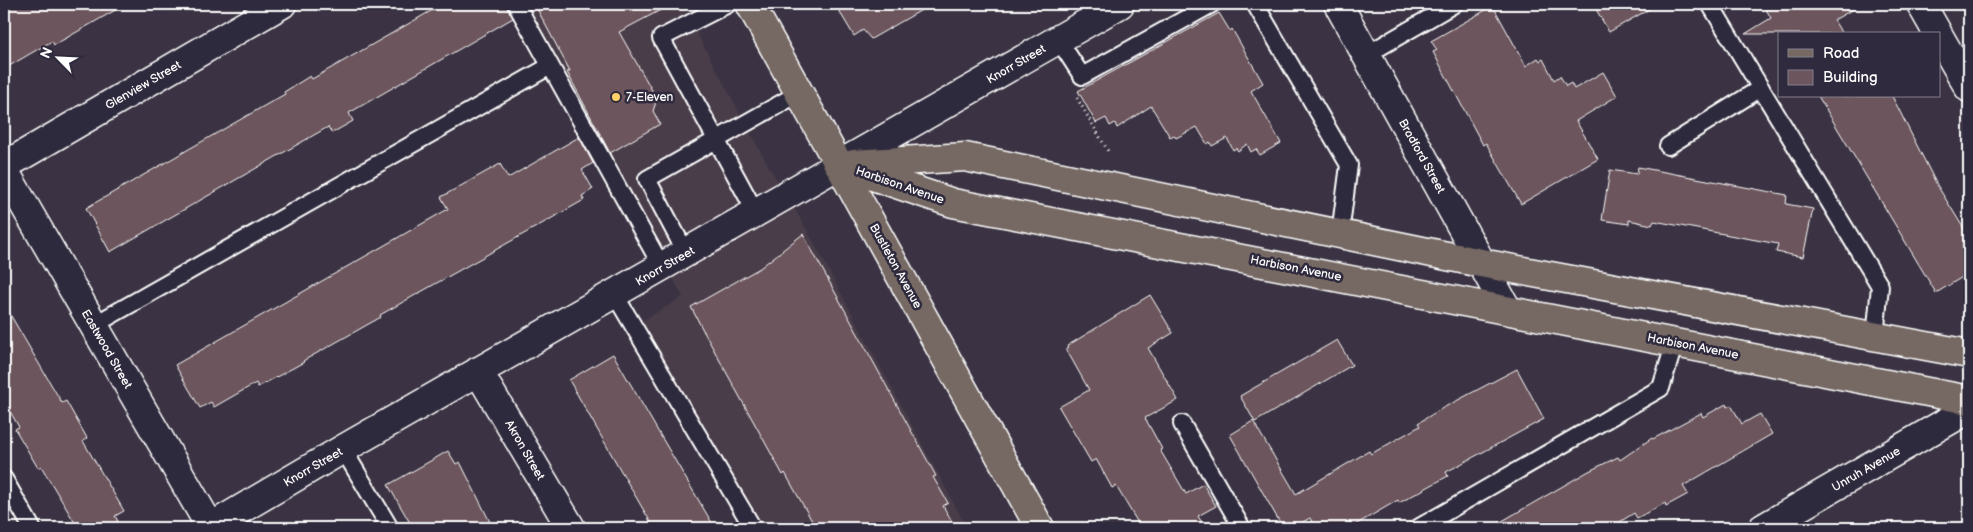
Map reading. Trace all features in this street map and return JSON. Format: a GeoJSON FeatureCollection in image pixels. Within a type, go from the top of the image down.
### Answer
{"type":"FeatureCollection","features":[{"type":"Feature","properties":{"kind":"main road","name":"Bustleton Avenue"},"geometry":{"type":"LineString","coordinates":[[750,4],[801,92],[1040,528]]}},
{"type":"Feature","properties":{"kind":"main road","name":"Harbison Avenue"},"geometry":{"type":"LineString","coordinates":[[840,165],[965,157],[1480,263],[1969,354]]}},
{"type":"Feature","properties":{"kind":"main road","name":"Harbison Avenue"},"geometry":{"type":"LineString","coordinates":[[840,165],[953,203],[1969,400]]}},
{"type":"Feature","properties":{"kind":"street","name":"Glenview Street"},"geometry":{"type":"LineString","coordinates":[[4,168],[282,4]]}},
{"type":"Feature","properties":{"kind":"street","name":"Knorr Street"},"geometry":{"type":"LineString","coordinates":[[210,528],[478,371],[615,295],[1120,4]]}},
{"type":"Feature","properties":{"kind":"street","name":"Bradford Street"},"geometry":{"type":"LineString","coordinates":[[1338,4],[1507,309]]}},
{"type":"Feature","properties":{"kind":"street"},"geometry":{"type":"LineString","coordinates":[[1921,4],[1937,32]]}},
{"type":"Feature","properties":{"kind":"street"},"geometry":{"type":"LineString","coordinates":[[1940,37],[1969,88]]}},
{"type":"Feature","properties":{"kind":"street","name":"Eastwood Street"},"geometry":{"type":"LineString","coordinates":[[4,168],[210,528]]}},
{"type":"Feature","properties":{"kind":"street","name":"Akron Street"},"geometry":{"type":"LineString","coordinates":[[478,371],[571,528]]}},
{"type":"Feature","properties":{"kind":"street","name":"Unruh Avenue"},"geometry":{"type":"LineString","coordinates":[[1763,528],[1969,410]]}},
{"type":"Feature","properties":{"kind":"lane"},"geometry":{"type":"LineString","coordinates":[[516,4],[662,267]]}},
{"type":"Feature","properties":{"kind":"lane"},"geometry":{"type":"LineString","coordinates":[[728,4],[661,38],[756,213]]}},
{"type":"Feature","properties":{"kind":"lane"},"geometry":{"type":"LineString","coordinates":[[1058,40],[1082,76],[1212,4]]}},
{"type":"Feature","properties":{"kind":"lane"},"geometry":{"type":"LineString","coordinates":[[1254,4],[1349,165],[1340,234]]}},
{"type":"Feature","properties":{"kind":"lane"},"geometry":{"type":"LineString","coordinates":[[1366,55],[1454,4]]}},
{"type":"Feature","properties":{"kind":"lane"},"geometry":{"type":"LineString","coordinates":[[1710,4],[1880,286],[1875,337]]}},
{"type":"Feature","properties":{"kind":"lane"},"geometry":{"type":"LineString","coordinates":[[94,325],[550,66]]}},
{"type":"Feature","properties":{"kind":"lane"},"geometry":{"type":"LineString","coordinates":[[1668,146],[1761,88]]}},
{"type":"Feature","properties":{"kind":"lane"},"geometry":{"type":"LineString","coordinates":[[686,253],[647,179],[801,92]]}},
{"type":"Feature","properties":{"kind":"lane"},"geometry":{"type":"LineString","coordinates":[[615,295],[753,528]]}},
{"type":"Feature","properties":{"kind":"lane"},"geometry":{"type":"LineString","coordinates":[[1418,528],[1661,388],[1675,342]]}},
{"type":"Feature","properties":{"kind":"lane"},"geometry":{"type":"LineString","coordinates":[[1182,424],[1242,528]]}},
{"type":"Feature","properties":{"kind":"lane"},"geometry":{"type":"LineString","coordinates":[[343,449],[390,528]]}},
{"type":"Feature","properties":{"kind":"lane"},"geometry":{"type":"LineString","coordinates":[[4,479],[32,528]]}},
{"type":"Feature","properties":{"kind":"path"},"geometry":{"type":"LineString","coordinates":[[1076,96],[1108,151]]}},
{"type":"Feature","properties":{"kind":"shaded area"},"geometry":{"type":"Polygon","coordinates":[[[522,4],[681,4],[765,160],[807,230],[967,528],[762,528],[639,323],[683,297],[522,4]]]}},
{"type":"Feature","properties":{"kind":"building"},"geometry":{"type":"Polygon","coordinates":[[[4,4],[126,4],[54,45],[52,41],[4,69],[4,4]]]}},
{"type":"Feature","properties":{"kind":"building"},"geometry":{"type":"Polygon","coordinates":[[[443,4],[506,4],[513,18],[349,113],[353,121],[332,133],[328,127],[110,252],[86,208],[285,94],[284,92],[310,76],[312,79],[443,4]]]}},
{"type":"Feature","properties":{"kind":"building"},"geometry":{"type":"Polygon","coordinates":[[[527,4],[672,4],[619,32],[657,99],[653,111],[660,124],[610,153],[567,72],[570,71],[535,5],[530,8],[527,4]]]}},
{"type":"Feature","properties":{"kind":"building"},"geometry":{"type":"Polygon","coordinates":[[[835,4],[932,4],[871,39],[863,30],[854,36],[835,4]]]}},
{"type":"Feature","properties":{"kind":"building"},"geometry":{"type":"Polygon","coordinates":[[[1593,4],[1658,4],[1609,32],[1593,4]]]}},
{"type":"Feature","properties":{"kind":"building"},"geometry":{"type":"Polygon","coordinates":[[[1763,4],[1862,4],[1834,20],[1841,32],[1745,34],[1771,18],[1763,4]]]}},
{"type":"Feature","properties":{"kind":"building"},"geometry":{"type":"Polygon","coordinates":[[[1493,6],[1526,66],[1538,58],[1540,61],[1543,59],[1554,80],[1560,76],[1566,86],[1571,83],[1574,89],[1603,72],[1617,96],[1576,121],[1598,159],[1521,204],[1486,143],[1483,145],[1433,52],[1437,50],[1431,41],[1493,6]]]}},
{"type":"Feature","properties":{"kind":"building"},"geometry":{"type":"Polygon","coordinates":[[[1219,13],[1230,31],[1232,29],[1263,83],[1251,91],[1281,143],[1260,155],[1256,149],[1251,152],[1247,144],[1238,151],[1236,148],[1233,150],[1227,138],[1212,146],[1210,142],[1207,144],[1197,127],[1176,138],[1174,135],[1170,137],[1151,106],[1117,128],[1115,123],[1110,126],[1106,118],[1096,123],[1078,91],[1219,13]]]}},
{"type":"Feature","properties":{"kind":"building"},"geometry":{"type":"Polygon","coordinates":[[[1819,98],[1893,98],[1937,185],[1969,237],[1969,273],[1936,293],[1819,98]]]}},
{"type":"Feature","properties":{"kind":"building"},"geometry":{"type":"Polygon","coordinates":[[[579,137],[593,163],[582,170],[593,189],[582,196],[584,200],[380,315],[381,317],[258,387],[256,383],[214,407],[211,402],[200,408],[175,365],[448,209],[441,197],[500,164],[508,178],[579,137]]]}},
{"type":"Feature","properties":{"kind":"building"},"geometry":{"type":"Polygon","coordinates":[[[1638,167],[1787,195],[1786,204],[1813,209],[1803,257],[1776,252],[1778,244],[1654,221],[1652,225],[1629,220],[1629,224],[1602,220],[1610,170],[1637,174],[1638,167]]]}},
{"type":"Feature","properties":{"kind":"building"},"geometry":{"type":"Polygon","coordinates":[[[803,234],[936,476],[933,477],[948,503],[943,506],[956,528],[816,528],[785,473],[783,475],[704,332],[691,307],[760,268],[803,234]]]}},
{"type":"Feature","properties":{"kind":"building"},"geometry":{"type":"Polygon","coordinates":[[[1150,295],[1173,333],[1148,348],[1178,400],[1145,418],[1162,449],[1160,450],[1186,494],[1203,484],[1216,506],[1198,516],[1205,528],[1141,528],[1116,486],[1112,488],[1096,459],[1091,462],[1059,407],[1089,390],[1066,349],[1068,348],[1067,346],[1150,295]]]}},
{"type":"Feature","properties":{"kind":"building"},"geometry":{"type":"Polygon","coordinates":[[[4,304],[62,403],[66,401],[87,438],[83,441],[124,511],[115,516],[118,521],[104,528],[78,528],[41,466],[38,468],[15,429],[19,427],[4,401],[4,304]]]}},
{"type":"Feature","properties":{"kind":"building"},"geometry":{"type":"Polygon","coordinates":[[[1337,340],[1352,365],[1255,422],[1240,396],[1337,340]]]}},
{"type":"Feature","properties":{"kind":"building"},"geometry":{"type":"Polygon","coordinates":[[[613,354],[715,528],[654,528],[569,380],[613,354]]]}},
{"type":"Feature","properties":{"kind":"building"},"geometry":{"type":"Polygon","coordinates":[[[1517,369],[1544,419],[1446,472],[1448,476],[1399,503],[1398,500],[1350,528],[1316,528],[1310,518],[1292,528],[1283,528],[1230,435],[1253,421],[1296,494],[1369,451],[1371,454],[1420,426],[1418,423],[1441,409],[1517,369]]]}},
{"type":"Feature","properties":{"kind":"building"},"geometry":{"type":"Polygon","coordinates":[[[1726,404],[1727,407],[1731,405],[1742,424],[1760,414],[1772,434],[1683,486],[1688,494],[1666,506],[1665,503],[1637,518],[1634,513],[1612,527],[1609,522],[1601,528],[1490,528],[1589,471],[1618,457],[1620,460],[1652,438],[1701,413],[1703,417],[1726,404]]]}},
{"type":"Feature","properties":{"kind":"building"},"geometry":{"type":"Polygon","coordinates":[[[448,451],[456,464],[460,462],[493,528],[413,528],[388,485],[448,451]]]}},
{"type":"Feature","properties":{"kind":"place","name":"7-Eleven"},"geometry":{"type":"Point","coordinates":[616,97]}}]}
